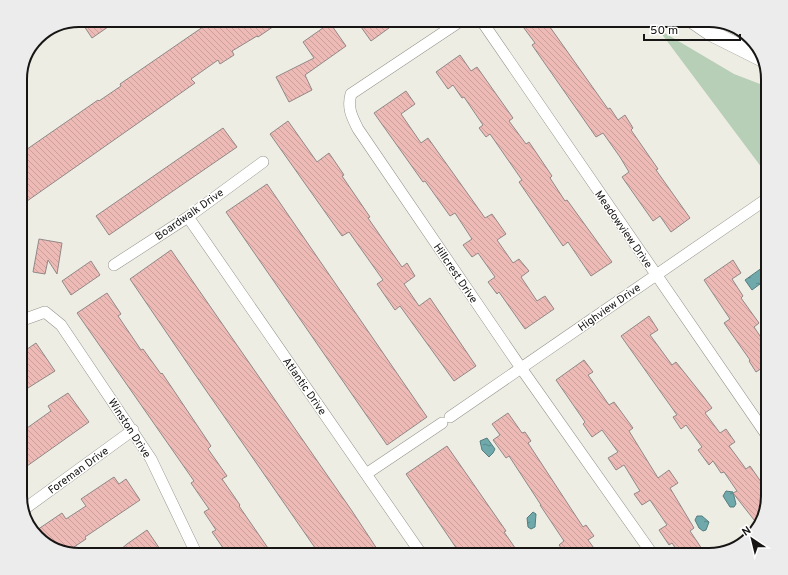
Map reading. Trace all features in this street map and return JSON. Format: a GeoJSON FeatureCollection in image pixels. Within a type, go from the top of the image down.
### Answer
{"type":"FeatureCollection","features":[{"type":"Feature","properties":{"kind":"street","name":"Hillcrest Drive"},"geometry":{"type":"LineString","coordinates":[[452,27],[351,94],[349,103],[350,114],[358,129],[521,368],[648,548]]}},
{"type":"Feature","properties":{"kind":"street","name":"Meadowview Drive"},"geometry":{"type":"LineString","coordinates":[[486,27],[761,427]]}},
{"type":"Feature","properties":{"kind":"street"},"geometry":{"type":"LineString","coordinates":[[702,27],[756,55]]}},
{"type":"Feature","properties":{"kind":"street","name":"Boardwalk Drive"},"geometry":{"type":"LineString","coordinates":[[114,265],[188,216],[263,162]]}},
{"type":"Feature","properties":{"kind":"street","name":"Highview Drive"},"geometry":{"type":"LineString","coordinates":[[366,474],[761,203]]}},
{"type":"Feature","properties":{"kind":"street","name":"Atlantic Drive"},"geometry":{"type":"LineString","coordinates":[[188,216],[417,548]]}},
{"type":"Feature","properties":{"kind":"street","name":"Winston Drive"},"geometry":{"type":"LineString","coordinates":[[27,318],[45,312],[60,325],[133,430],[161,479],[194,548]]}},
{"type":"Feature","properties":{"kind":"street","name":"Foreman Drive"},"geometry":{"type":"LineString","coordinates":[[28,506],[133,430]]}},
{"type":"Feature","properties":{"kind":"green space"},"geometry":{"type":"Polygon","coordinates":[[[658,29],[734,74],[761,84],[761,167],[658,29]]]}},
{"type":"Feature","properties":{"kind":"water"},"geometry":{"type":"Polygon","coordinates":[[[761,269],[761,283],[752,290],[745,280],[761,269]]]}},
{"type":"Feature","properties":{"kind":"water"},"geometry":{"type":"Polygon","coordinates":[[[487,438],[495,449],[489,457],[482,450],[480,441],[487,438]]]}},
{"type":"Feature","properties":{"kind":"water"},"geometry":{"type":"Polygon","coordinates":[[[726,491],[733,492],[736,504],[734,507],[730,507],[723,496],[726,491]]]}},
{"type":"Feature","properties":{"kind":"water"},"geometry":{"type":"Polygon","coordinates":[[[533,512],[536,514],[535,527],[531,529],[528,527],[527,518],[533,512]]]}},
{"type":"Feature","properties":{"kind":"water"},"geometry":{"type":"Polygon","coordinates":[[[697,516],[702,516],[709,522],[706,530],[703,531],[699,528],[695,520],[697,516]]]}},
{"type":"Feature","properties":{"kind":"building"},"geometry":{"type":"Polygon","coordinates":[[[85,27],[108,27],[92,38],[85,27]]]}},
{"type":"Feature","properties":{"kind":"building"},"geometry":{"type":"Polygon","coordinates":[[[203,27],[273,27],[232,51],[234,55],[220,64],[218,60],[191,79],[195,83],[27,201],[27,149],[98,100],[99,101],[121,86],[120,84],[203,27]]]}},
{"type":"Feature","properties":{"kind":"building"},"geometry":{"type":"Polygon","coordinates":[[[324,27],[333,27],[346,46],[305,75],[312,90],[289,102],[276,77],[314,58],[303,42],[324,27]]]}},
{"type":"Feature","properties":{"kind":"building"},"geometry":{"type":"Polygon","coordinates":[[[361,27],[390,27],[371,41],[361,27]]]}},
{"type":"Feature","properties":{"kind":"building"},"geometry":{"type":"Polygon","coordinates":[[[523,27],[550,27],[608,109],[610,108],[618,120],[625,115],[633,128],[631,130],[658,169],[656,170],[690,218],[671,232],[660,216],[653,221],[622,177],[629,172],[620,157],[603,133],[596,137],[532,45],[535,43],[523,27]]]}},
{"type":"Feature","properties":{"kind":"building"},"geometry":{"type":"Polygon","coordinates":[[[460,55],[471,71],[477,67],[513,118],[509,121],[526,144],[529,142],[552,176],[550,178],[565,201],[567,200],[612,262],[591,276],[568,242],[563,246],[519,182],[522,180],[490,134],[486,137],[479,128],[483,125],[464,97],[462,98],[453,85],[448,89],[436,72],[460,55]]]}},
{"type":"Feature","properties":{"kind":"building"},"geometry":{"type":"Polygon","coordinates":[[[406,91],[415,104],[401,114],[421,143],[428,138],[485,218],[492,214],[506,234],[497,240],[513,263],[519,259],[529,271],[521,277],[537,301],[545,296],[554,309],[525,329],[499,292],[497,294],[488,282],[495,277],[478,253],[472,257],[463,245],[472,239],[455,213],[450,216],[425,181],[423,182],[374,113],[406,91]]]}},
{"type":"Feature","properties":{"kind":"building"},"geometry":{"type":"Polygon","coordinates":[[[288,121],[317,162],[329,153],[344,175],[342,176],[370,217],[368,218],[402,267],[407,263],[415,276],[404,284],[419,306],[430,298],[476,366],[454,381],[400,306],[395,310],[377,284],[383,280],[349,232],[342,236],[270,134],[288,121]]]}},
{"type":"Feature","properties":{"kind":"building"},"geometry":{"type":"Polygon","coordinates":[[[223,128],[237,147],[109,235],[96,216],[223,128]]]}},
{"type":"Feature","properties":{"kind":"building"},"geometry":{"type":"Polygon","coordinates":[[[267,184],[427,417],[387,445],[226,212],[267,184]]]}},
{"type":"Feature","properties":{"kind":"building"},"geometry":{"type":"Polygon","coordinates":[[[39,239],[62,243],[57,274],[48,260],[45,274],[33,272],[39,239]]]}},
{"type":"Feature","properties":{"kind":"building"},"geometry":{"type":"Polygon","coordinates":[[[171,250],[376,548],[315,548],[130,279],[171,250]]]}},
{"type":"Feature","properties":{"kind":"building"},"geometry":{"type":"Polygon","coordinates":[[[733,260],[741,273],[732,279],[743,296],[741,298],[759,323],[754,327],[761,338],[761,369],[756,372],[749,361],[750,360],[724,323],[730,319],[704,280],[733,260]]]}},
{"type":"Feature","properties":{"kind":"building"},"geometry":{"type":"Polygon","coordinates":[[[91,261],[100,275],[71,295],[62,281],[91,261]]]}},
{"type":"Feature","properties":{"kind":"building"},"geometry":{"type":"Polygon","coordinates":[[[107,293],[121,314],[118,316],[141,350],[143,349],[161,374],[162,373],[211,446],[208,449],[227,476],[222,479],[268,548],[223,548],[212,532],[216,530],[204,512],[209,509],[191,483],[194,481],[77,313],[107,293]]]}},
{"type":"Feature","properties":{"kind":"building"},"geometry":{"type":"Polygon","coordinates":[[[649,316],[658,330],[650,335],[672,365],[676,362],[703,396],[712,408],[705,413],[720,433],[726,429],[735,442],[729,446],[746,469],[750,466],[761,482],[760,506],[756,519],[753,519],[733,493],[737,491],[724,472],[721,473],[713,461],[709,465],[698,450],[702,447],[686,425],[681,429],[673,417],[677,415],[621,336],[649,316]]]}},
{"type":"Feature","properties":{"kind":"building"},"geometry":{"type":"Polygon","coordinates":[[[36,343],[55,371],[27,389],[27,349],[36,343]]]}},
{"type":"Feature","properties":{"kind":"building"},"geometry":{"type":"Polygon","coordinates":[[[584,360],[593,372],[588,375],[609,405],[614,402],[633,428],[629,431],[658,478],[669,470],[678,483],[670,488],[694,528],[690,531],[701,548],[675,548],[672,543],[669,545],[659,530],[667,525],[650,500],[642,505],[634,494],[640,491],[624,465],[616,470],[608,458],[618,452],[602,430],[592,437],[583,424],[585,422],[556,380],[584,360]]]}},
{"type":"Feature","properties":{"kind":"building"},"geometry":{"type":"Polygon","coordinates":[[[68,393],[89,422],[27,466],[27,428],[51,411],[48,406],[68,393]]]}},
{"type":"Feature","properties":{"kind":"building"},"geometry":{"type":"Polygon","coordinates":[[[508,413],[522,433],[525,432],[531,441],[528,443],[583,527],[586,525],[594,536],[588,540],[594,548],[561,548],[559,545],[564,541],[509,456],[506,458],[493,440],[500,435],[492,424],[508,413]]]}},
{"type":"Feature","properties":{"kind":"building"},"geometry":{"type":"Polygon","coordinates":[[[447,446],[506,531],[504,532],[515,548],[456,548],[406,474],[447,446]]]}},
{"type":"Feature","properties":{"kind":"building"},"geometry":{"type":"Polygon","coordinates":[[[114,477],[119,484],[126,479],[140,500],[85,537],[86,539],[73,547],[56,543],[39,529],[62,513],[66,519],[86,506],[81,499],[114,477]]]}},
{"type":"Feature","properties":{"kind":"building"},"geometry":{"type":"Polygon","coordinates":[[[147,530],[159,548],[122,548],[147,530]]]}}]}
